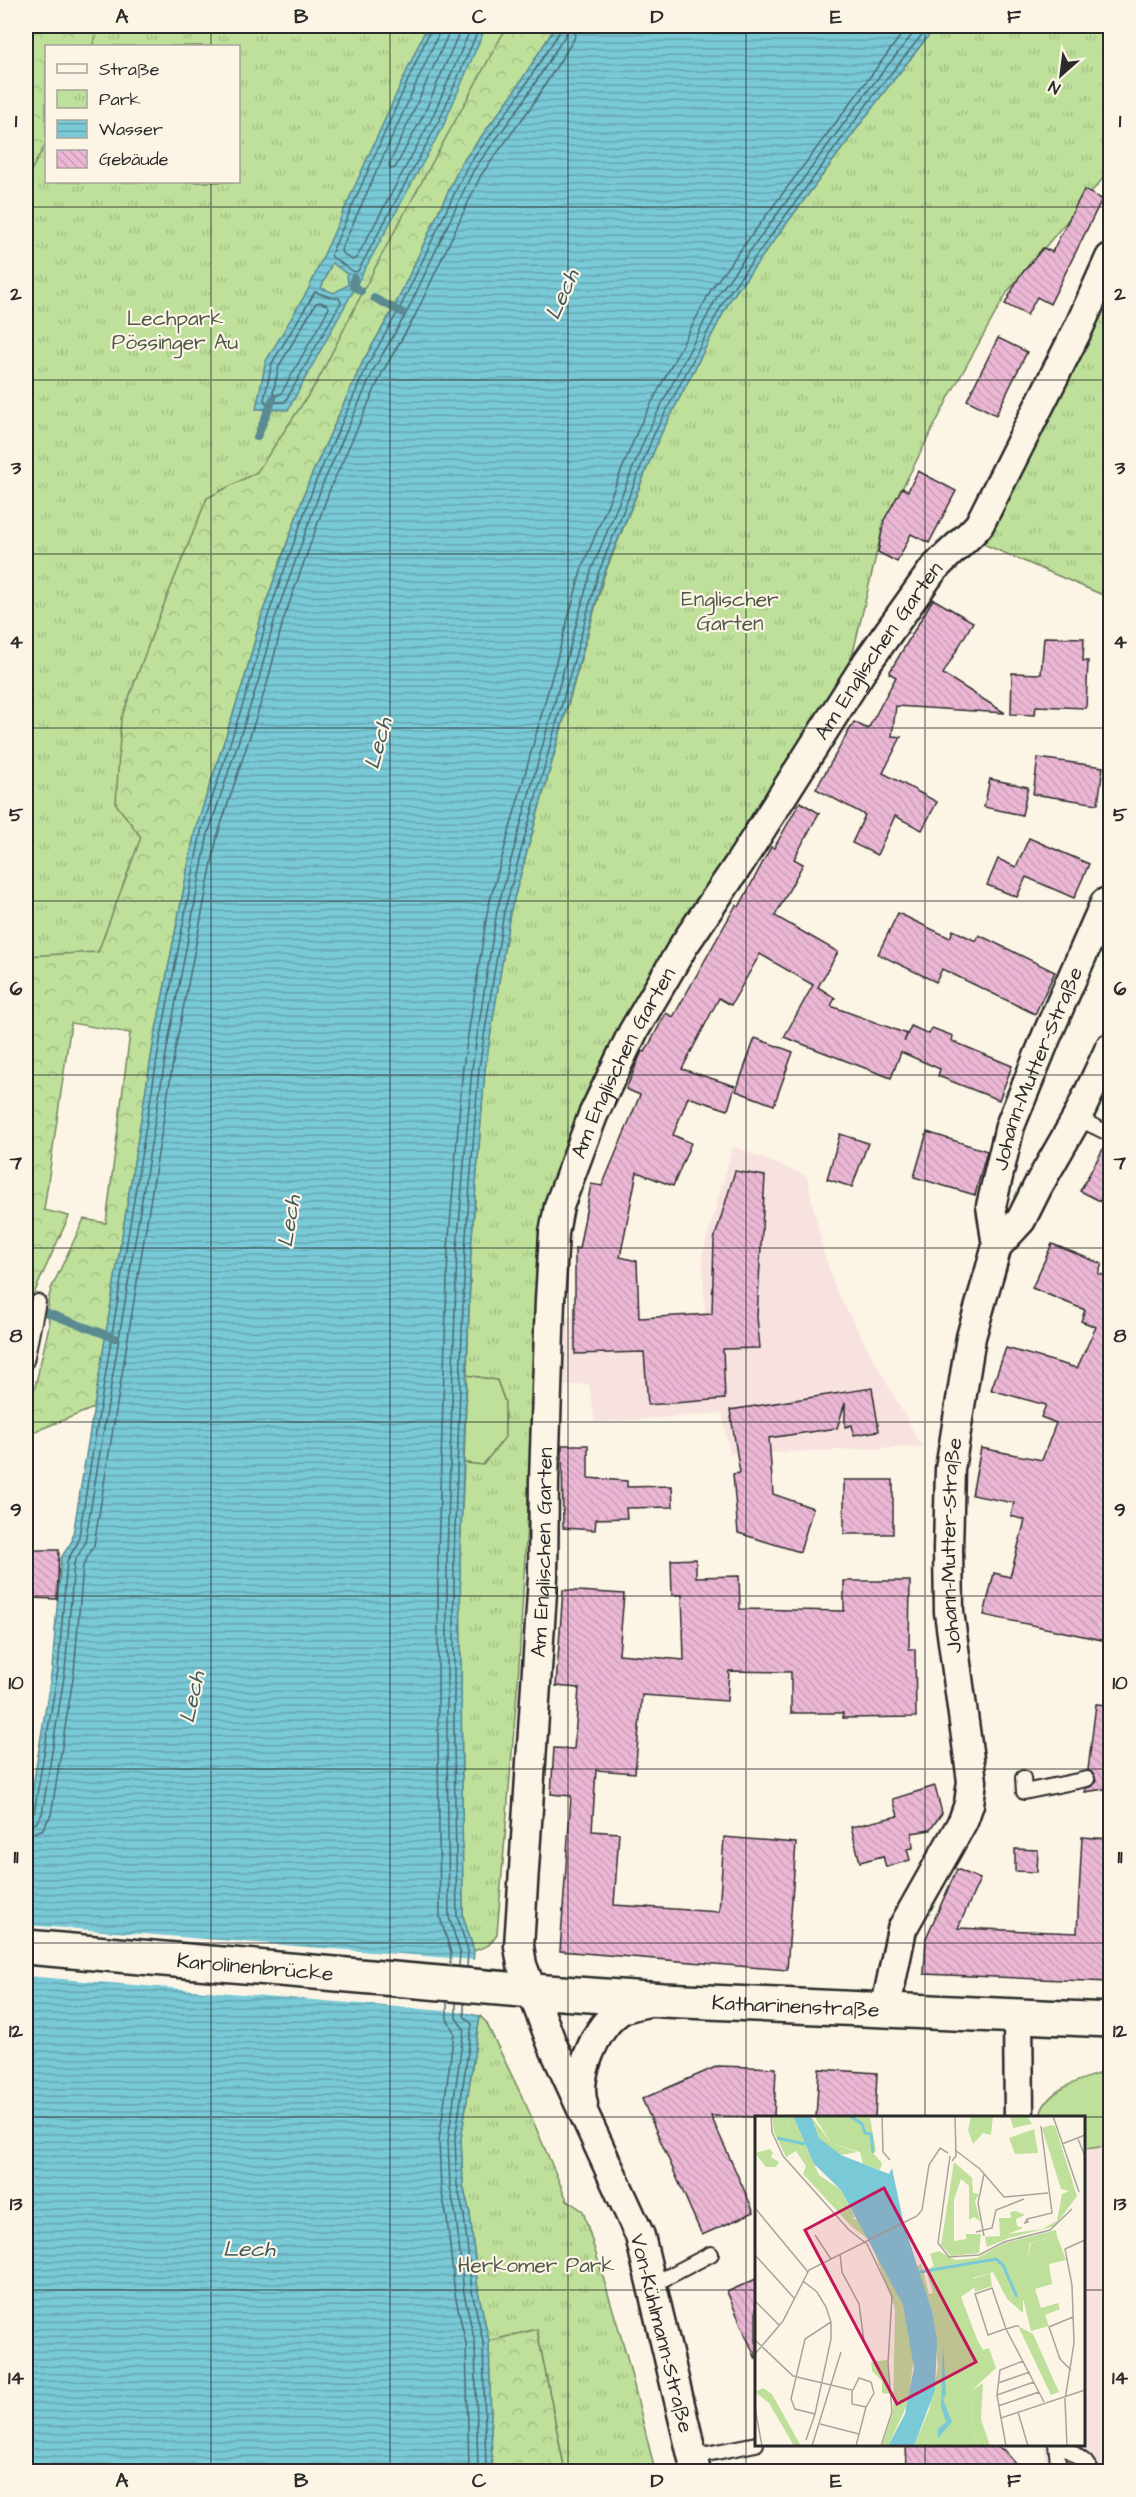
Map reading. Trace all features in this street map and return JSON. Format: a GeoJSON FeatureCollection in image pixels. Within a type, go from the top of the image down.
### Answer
{"type":"FeatureCollection","features":[{"type":"Feature","properties":{"kind":"main road","name":"Karolinenbrücke"},"geometry":{"type":"LineString","coordinates":[[26,1947],[483,1987]]}},
{"type":"Feature","properties":{"kind":"main road","name":"Katharinenstraße"},"geometry":{"type":"LineString","coordinates":[[483,1987],[663,2000],[1110,2020]]}},
{"type":"Feature","properties":{"kind":"street","name":"Am Englischen Garten"},"geometry":{"type":"LineString","coordinates":[[532,1991],[522,1965],[519,1946],[543,1577],[551,1278],[554,1233],[567,1181],[593,1115],[633,1032],[684,945],[739,864],[874,652],[932,571],[979,525],[1079,327],[1110,258]]}},
{"type":"Feature","properties":{"kind":"street","name":"Johann-Mutter-Straße"},"geometry":{"type":"LineString","coordinates":[[885,2010],[902,1929],[963,1821],[969,1804],[972,1781],[949,1612],[950,1469],[971,1337],[997,1246],[991,1206],[1010,1126],[1105,903],[1110,901]]}},
{"type":"Feature","properties":{"kind":"street","name":"Johann-Mutter-Straße"},"geometry":{"type":"LineString","coordinates":[[997,1246],[1021,1220],[1077,1118],[1110,1048]]}},
{"type":"Feature","properties":{"kind":"street","name":"Von-Kühlmann-Straße"},"geometry":{"type":"LineString","coordinates":[[532,1991],[552,2044],[640,2236],[694,2464]]}},
{"type":"Feature","properties":{"kind":"street","name":"Von-Kühlmann-Straße"},"geometry":{"type":"LineString","coordinates":[[592,2131],[581,2098],[580,2083],[585,2062],[596,2041],[618,2013],[634,2005],[663,2000]]}},
{"type":"Feature","properties":{"kind":"street"},"geometry":{"type":"LineString","coordinates":[[1018,2016],[1019,2116]]}},
{"type":"Feature","properties":{"kind":"lane"},"geometry":{"type":"LineString","coordinates":[[1077,1118],[1110,1134]]}},
{"type":"Feature","properties":{"kind":"lane"},"geometry":{"type":"LineString","coordinates":[[26,1361],[36,1309]]}},
{"type":"Feature","properties":{"kind":"lane"},"geometry":{"type":"LineString","coordinates":[[1023,1778],[1024,1792],[1087,1779]]}},
{"type":"Feature","properties":{"kind":"lane"},"geometry":{"type":"LineString","coordinates":[[652,2285],[711,2254]]}},
{"type":"Feature","properties":{"kind":"lane"},"geometry":{"type":"LineString","coordinates":[[694,2464],[755,2444]]}},
{"type":"Feature","properties":{"kind":"lane"},"geometry":{"type":"LineString","coordinates":[[1056,2446],[1059,2472]]}},
{"type":"Feature","properties":{"kind":"lane"},"geometry":{"type":"LineString","coordinates":[[1062,2446],[1085,2462],[1092,2472]]}},
{"type":"Feature","properties":{"kind":"shaded area"},"geometry":{"type":"Polygon","coordinates":[[[733,1146],[807,1176],[823,1250],[837,1292],[922,1447],[730,1454],[722,1413],[595,1423],[589,1384],[561,1386],[561,1317],[642,1317],[705,1313],[702,1256],[733,1146]]]}},
{"type":"Feature","properties":{"kind":"shaded area"},"geometry":{"type":"Polygon","coordinates":[[[1110,2070],[1110,2471],[1046,2471],[1044,2446],[1085,2446],[1085,2116],[1040,2116],[1040,2113],[1056,2092],[1110,2070]]]}},
{"type":"Feature","properties":{"kind":"green space","name":"Lechpark Pössinger Au"},"geometry":{"type":"Polygon","coordinates":[[[26,26],[556,26],[512,95],[461,164],[394,308],[363,361],[309,481],[262,614],[245,677],[195,831],[153,1046],[94,1408],[31,1433],[26,1432],[26,1426],[49,1326],[48,1301],[51,1289],[84,1219],[106,1223],[130,1033],[71,1023],[44,1210],[69,1216],[26,1311],[26,26]]]}},
{"type":"Feature","properties":{"kind":"green space","name":"Lechpark Pössinger Au"},"geometry":{"type":"Polygon","coordinates":[[[100,26],[507,26],[380,258],[317,382],[257,472],[207,498],[121,719],[116,804],[141,837],[98,952],[26,956],[26,179],[45,146],[45,183],[240,183],[240,45],[92,45],[100,26]]]}},
{"type":"Feature","properties":{"kind":"green space","name":"Englischer Garten"},"geometry":{"type":"Polygon","coordinates":[[[936,26],[1110,26],[1110,170],[1008,291],[949,397],[883,526],[852,657],[846,671],[638,995],[605,1054],[581,1109],[531,1452],[518,1680],[497,1934],[489,1945],[474,1951],[463,1916],[460,1555],[464,1463],[483,1465],[505,1437],[505,1402],[497,1380],[467,1375],[471,1249],[485,1069],[510,913],[604,576],[660,436],[730,300],[881,96],[936,26]]]}},
{"type":"Feature","properties":{"kind":"green space"},"geometry":{"type":"Polygon","coordinates":[[[1110,279],[1110,598],[981,543],[1008,483],[1110,279]]]}},
{"type":"Feature","properties":{"kind":"green space"},"geometry":{"type":"Polygon","coordinates":[[[467,1375],[497,1380],[505,1402],[505,1438],[483,1465],[464,1463],[467,1375]]]}},
{"type":"Feature","properties":{"kind":"green space","name":"Herkomer Park"},"geometry":{"type":"Polygon","coordinates":[[[480,2016],[486,2022],[527,2107],[567,2200],[583,2211],[626,2353],[655,2471],[565,2471],[537,2329],[489,2341],[478,2291],[470,2214],[463,2185],[461,2139],[480,2016]]]}},
{"type":"Feature","properties":{"kind":"green space"},"geometry":{"type":"Polygon","coordinates":[[[1110,2070],[1110,2146],[1085,2149],[1085,2116],[1040,2116],[1049,2099],[1058,2091],[1110,2070]]]}},
{"type":"Feature","properties":{"kind":"green space"},"geometry":{"type":"Polygon","coordinates":[[[537,2329],[565,2471],[492,2471],[489,2341],[537,2329]]]}},
{"type":"Feature","properties":{"kind":"water"},"geometry":{"type":"Polygon","coordinates":[[[427,26],[486,26],[444,124],[288,410],[256,409],[266,361],[308,290],[427,26]],[[332,263],[321,288],[334,293],[348,285],[347,274],[332,263]]]}},
{"type":"Feature","properties":{"kind":"water","name":"Lech"},"geometry":{"type":"Polygon","coordinates":[[[556,26],[936,26],[881,96],[730,300],[660,436],[603,576],[510,913],[485,1069],[471,1249],[460,1555],[463,1916],[474,1951],[469,2014],[480,2016],[461,2139],[463,2185],[470,2214],[478,2291],[489,2341],[492,2471],[26,2472],[26,1829],[52,1669],[61,1558],[72,1541],[153,1046],[195,831],[245,677],[262,614],[309,481],[363,361],[394,308],[461,164],[512,95],[556,26]]]}},
{"type":"Feature","properties":{"kind":"pier"},"geometry":{"type":"Polygon","coordinates":[[[26,1925],[476,1960],[472,2012],[481,2014],[26,1976],[26,1925]]]}},
{"type":"Feature","properties":{"kind":"building"},"geometry":{"type":"Polygon","coordinates":[[[1084,190],[1102,199],[1050,304],[1037,297],[1027,315],[1005,304],[1019,277],[1043,248],[1052,252],[1084,190]]]}},
{"type":"Feature","properties":{"kind":"building"},"geometry":{"type":"Polygon","coordinates":[[[998,338],[1027,352],[996,415],[967,400],[998,338]]]}},
{"type":"Feature","properties":{"kind":"building"},"geometry":{"type":"Polygon","coordinates":[[[918,471],[956,491],[929,543],[911,534],[897,562],[878,552],[884,520],[902,488],[908,491],[918,471]]]}},
{"type":"Feature","properties":{"kind":"building"},"geometry":{"type":"Polygon","coordinates":[[[933,599],[973,622],[943,674],[1005,713],[896,706],[892,736],[901,737],[883,773],[937,802],[922,830],[895,816],[877,855],[852,843],[865,815],[816,789],[854,722],[868,729],[896,677],[889,673],[933,599]]]}},
{"type":"Feature","properties":{"kind":"building"},"geometry":{"type":"Polygon","coordinates":[[[1044,637],[1084,638],[1083,661],[1088,661],[1086,708],[1036,706],[1035,715],[1011,714],[1012,673],[1041,674],[1044,637]]]}},
{"type":"Feature","properties":{"kind":"building"},"geometry":{"type":"Polygon","coordinates":[[[1038,758],[1103,767],[1098,804],[1033,794],[1038,758]]]}},
{"type":"Feature","properties":{"kind":"building"},"geometry":{"type":"Polygon","coordinates":[[[990,779],[1028,787],[1022,815],[984,807],[990,779]]]}},
{"type":"Feature","properties":{"kind":"building"},"geometry":{"type":"Polygon","coordinates":[[[800,802],[819,813],[794,859],[803,864],[775,916],[838,952],[818,987],[835,998],[831,1006],[907,1034],[904,1042],[911,1026],[929,1034],[932,1028],[953,1036],[952,1041],[1012,1066],[999,1100],[938,1076],[940,1069],[901,1052],[891,1078],[784,1037],[813,985],[760,954],[731,1005],[719,998],[682,1069],[735,1086],[728,1110],[688,1097],[673,1135],[691,1143],[673,1186],[637,1172],[620,1257],[637,1261],[639,1318],[712,1314],[714,1240],[735,1171],[765,1176],[757,1317],[760,1348],[723,1349],[725,1399],[648,1405],[644,1352],[575,1354],[575,1248],[579,1249],[591,1184],[602,1186],[640,1095],[626,1089],[642,1051],[645,1052],[666,1013],[673,1017],[736,905],[739,907],[771,847],[774,848],[800,802]]]}},
{"type":"Feature","properties":{"kind":"building"},"geometry":{"type":"Polygon","coordinates":[[[1029,838],[1089,864],[1074,898],[1026,877],[1017,897],[987,885],[998,859],[1016,867],[1029,838]]]}},
{"type":"Feature","properties":{"kind":"building"},"geometry":{"type":"Polygon","coordinates":[[[898,913],[950,938],[953,930],[976,941],[979,935],[1055,972],[1035,1014],[942,969],[936,982],[878,954],[898,913]]]}},
{"type":"Feature","properties":{"kind":"building"},"geometry":{"type":"Polygon","coordinates":[[[755,1038],[793,1052],[774,1105],[736,1091],[755,1038]]]}},
{"type":"Feature","properties":{"kind":"building"},"geometry":{"type":"Polygon","coordinates":[[[927,1132],[987,1151],[975,1195],[914,1177],[927,1132]]]}},
{"type":"Feature","properties":{"kind":"building"},"geometry":{"type":"Polygon","coordinates":[[[840,1134],[868,1143],[852,1187],[827,1179],[840,1134]]]}},
{"type":"Feature","properties":{"kind":"building"},"geometry":{"type":"Polygon","coordinates":[[[1107,1142],[1110,1143],[1110,1206],[1080,1191],[1107,1142]]]}},
{"type":"Feature","properties":{"kind":"building"},"geometry":{"type":"Polygon","coordinates":[[[1052,1244],[1102,1264],[1098,1274],[1110,1276],[1110,1627],[1107,1641],[984,1615],[994,1573],[1010,1577],[1025,1520],[1011,1516],[1014,1503],[972,1495],[981,1448],[1042,1460],[1056,1423],[1041,1417],[1046,1405],[991,1390],[1006,1348],[1077,1368],[1096,1327],[1081,1321],[1085,1310],[1032,1288],[1052,1244]]]}},
{"type":"Feature","properties":{"kind":"building"},"geometry":{"type":"Polygon","coordinates":[[[872,1388],[879,1431],[854,1435],[852,1425],[845,1427],[845,1403],[837,1428],[769,1438],[773,1494],[813,1508],[800,1552],[738,1533],[733,1474],[740,1473],[730,1410],[872,1388]]]}},
{"type":"Feature","properties":{"kind":"building"},"geometry":{"type":"Polygon","coordinates":[[[562,1445],[588,1445],[588,1478],[627,1481],[627,1487],[672,1486],[673,1507],[626,1508],[627,1518],[596,1519],[595,1530],[563,1528],[562,1445]]]}},
{"type":"Feature","properties":{"kind":"building"},"geometry":{"type":"Polygon","coordinates":[[[844,1480],[893,1480],[893,1534],[844,1534],[844,1480]]]}},
{"type":"Feature","properties":{"kind":"building"},"geometry":{"type":"Polygon","coordinates":[[[34,1550],[59,1550],[57,1599],[31,1598],[34,1550]]]}},
{"type":"Feature","properties":{"kind":"building"},"geometry":{"type":"Polygon","coordinates":[[[696,1559],[696,1577],[739,1576],[740,1609],[844,1611],[844,1581],[910,1581],[909,1649],[915,1649],[916,1717],[843,1718],[843,1713],[791,1713],[791,1672],[729,1671],[727,1701],[642,1695],[635,1773],[596,1770],[592,1831],[619,1833],[614,1905],[719,1912],[724,1837],[796,1843],[787,1970],[560,1951],[571,1796],[551,1794],[554,1748],[574,1749],[579,1688],[556,1686],[563,1590],[624,1594],[619,1654],[684,1660],[682,1595],[672,1595],[671,1560],[696,1559]]]}},
{"type":"Feature","properties":{"kind":"building"},"geometry":{"type":"Polygon","coordinates":[[[1096,1704],[1110,1705],[1110,1788],[1085,1792],[1086,1788],[1092,1786],[1096,1781],[1094,1774],[1088,1770],[1096,1704]]]}},
{"type":"Feature","properties":{"kind":"building"},"geometry":{"type":"Polygon","coordinates":[[[935,1786],[942,1813],[930,1830],[912,1833],[913,1848],[907,1849],[910,1860],[886,1867],[883,1856],[860,1862],[851,1827],[898,1816],[893,1799],[935,1786]]]}},
{"type":"Feature","properties":{"kind":"building"},"geometry":{"type":"Polygon","coordinates":[[[1082,1837],[1110,1839],[1110,1982],[924,1974],[926,1938],[957,1869],[980,1879],[958,1928],[1077,1933],[1082,1837]]]}},
{"type":"Feature","properties":{"kind":"building"},"geometry":{"type":"Polygon","coordinates":[[[1015,1849],[1038,1850],[1037,1872],[1015,1871],[1015,1849]]]}},
{"type":"Feature","properties":{"kind":"building"},"geometry":{"type":"Polygon","coordinates":[[[718,2066],[776,2068],[774,2116],[711,2116],[754,2212],[702,2235],[642,2099],[718,2066]]]}},
{"type":"Feature","properties":{"kind":"building"},"geometry":{"type":"Polygon","coordinates":[[[819,2069],[877,2073],[875,2116],[816,2116],[819,2069]]]}},
{"type":"Feature","properties":{"kind":"building"},"geometry":{"type":"Polygon","coordinates":[[[755,2279],[755,2357],[727,2292],[755,2279]]]}},
{"type":"Feature","properties":{"kind":"building"},"geometry":{"type":"Polygon","coordinates":[[[906,2446],[994,2446],[1004,2450],[1023,2472],[907,2472],[906,2446]]]}},
{"type":"Feature","properties":{"kind":"waterway"},"geometry":{"type":"LineString","coordinates":[[354,278],[353,286],[361,291]]}},
{"type":"Feature","properties":{"kind":"waterway"},"geometry":{"type":"LineString","coordinates":[[374,298],[403,313]]}},
{"type":"Feature","properties":{"kind":"waterway"},"geometry":{"type":"LineString","coordinates":[[257,437],[273,399]]}},
{"type":"Feature","properties":{"kind":"waterway"},"geometry":{"type":"LineString","coordinates":[[26,1305],[115,1338]]}}]}
